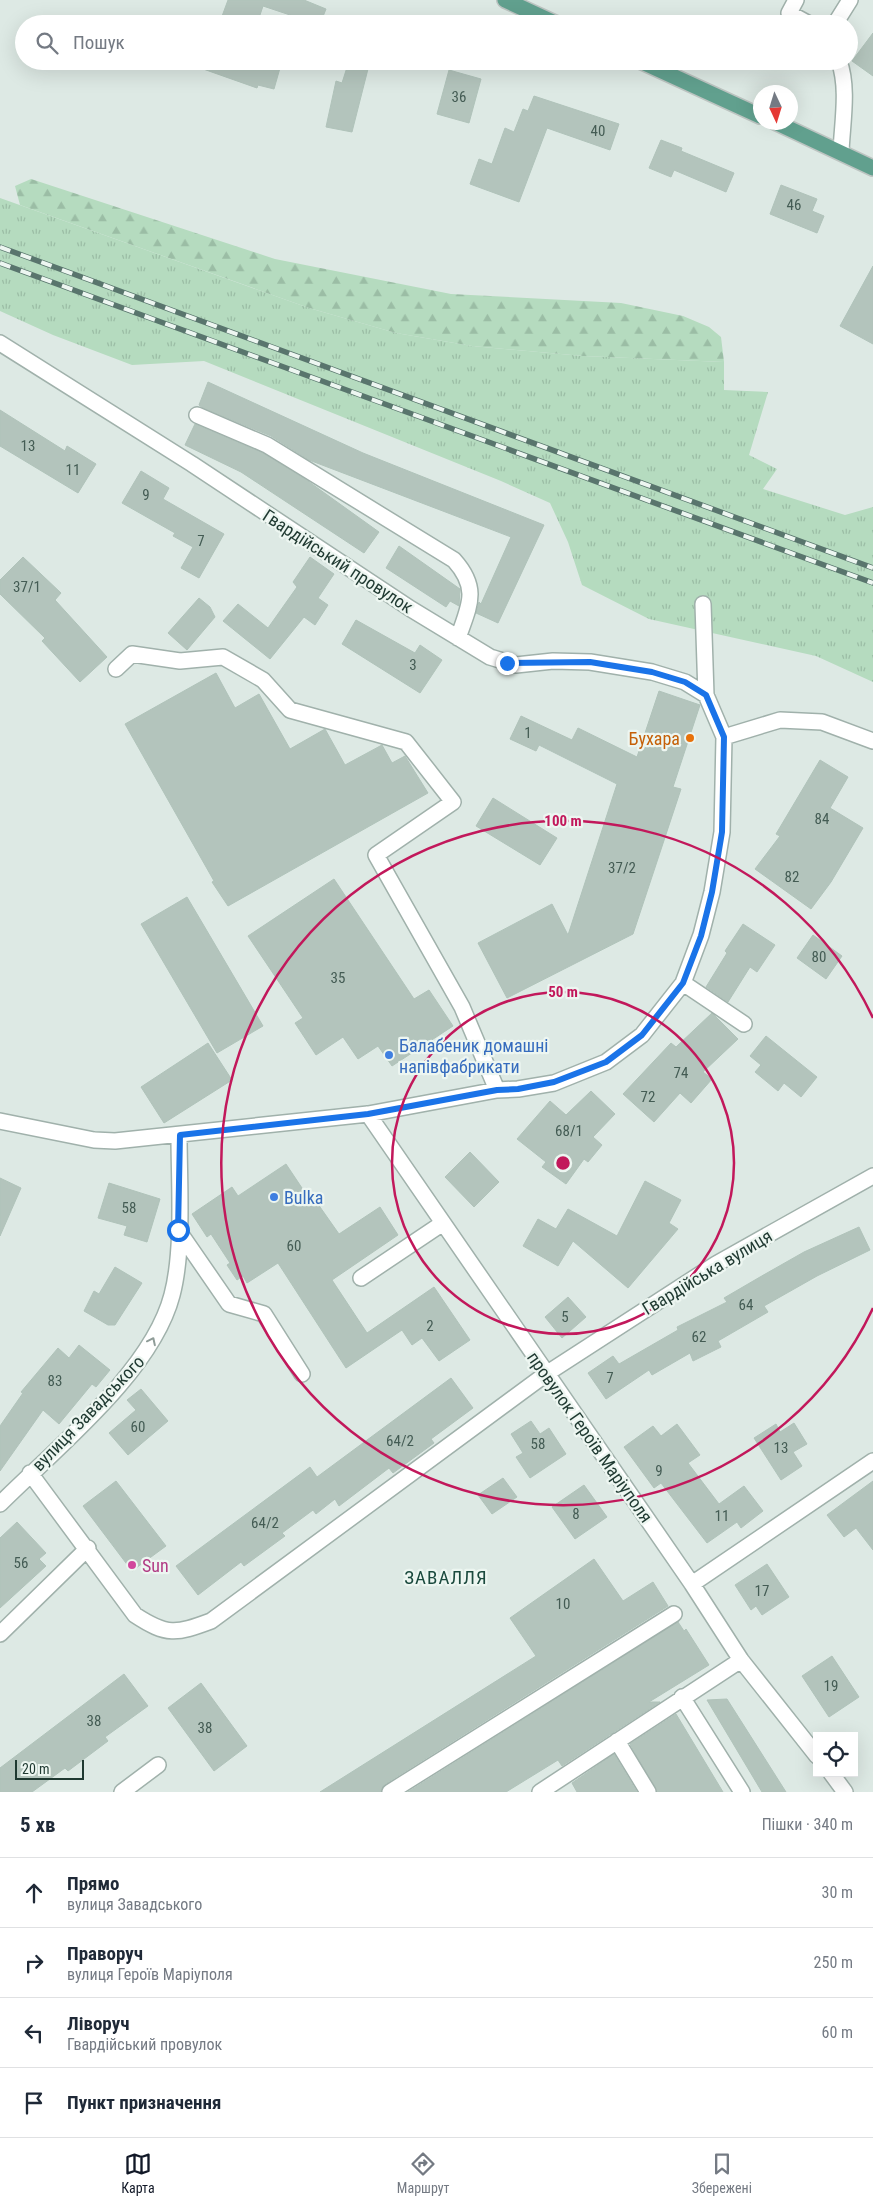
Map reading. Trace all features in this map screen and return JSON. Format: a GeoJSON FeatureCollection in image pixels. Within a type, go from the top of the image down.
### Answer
{"type":"FeatureCollection","features":[{"type":"Feature","properties":{"kind":"main road"},"geometry":{"type":"LineString","coordinates":[[505,0],[538,15]]}},
{"type":"Feature","properties":{"kind":"main road"},"geometry":{"type":"LineString","coordinates":[[660,70],[753,113]]}},
{"type":"Feature","properties":{"kind":"main road"},"geometry":{"type":"LineString","coordinates":[[793,130],[873,168]]}},
{"type":"Feature","properties":{"kind":"street"},"geometry":{"type":"LineString","coordinates":[[793,15],[789,13],[796,0]]}},
{"type":"Feature","properties":{"kind":"street"},"geometry":{"type":"LineString","coordinates":[[841,15],[850,0]]}},
{"type":"Feature","properties":{"kind":"street"},"geometry":{"type":"LineString","coordinates":[[841,152],[842,70]]}},
{"type":"Feature","properties":{"kind":"street","name":"Гвардійський провулок"},"geometry":{"type":"LineString","coordinates":[[0,343],[192,464],[411,610],[490,657],[507,663],[553,661],[599,664],[652,672],[685,682],[706,695]]}},
{"type":"Feature","properties":{"kind":"street"},"geometry":{"type":"LineString","coordinates":[[197,415],[267,446],[454,560],[465,572],[470,584],[471,598],[458,638]]}},
{"type":"Feature","properties":{"kind":"street"},"geometry":{"type":"LineString","coordinates":[[0,1121],[104,1141],[180,1135],[368,1114],[497,1090],[518,1089],[554,1082],[606,1062],[642,1035],[683,983],[701,936],[712,892],[722,832],[724,737],[706,695],[703,604]]}},
{"type":"Feature","properties":{"kind":"street"},"geometry":{"type":"LineString","coordinates":[[116,669],[132,654],[180,662],[223,656],[263,680],[290,710],[406,742],[453,802],[376,854],[462,1007],[497,1090]]}},
{"type":"Feature","properties":{"kind":"street"},"geometry":{"type":"LineString","coordinates":[[724,737],[780,720],[822,722],[873,741]]}},
{"type":"Feature","properties":{"kind":"street"},"geometry":{"type":"LineString","coordinates":[[683,983],[744,1024]]}},
{"type":"Feature","properties":{"kind":"street","name":"провулок Героїв Маріуполя"},"geometry":{"type":"LineString","coordinates":[[368,1114],[692,1584],[740,1660],[813,1751]]}},
{"type":"Feature","properties":{"kind":"street","name":"вулиця Завадського"},"geometry":{"type":"LineString","coordinates":[[0,1504],[127,1377],[148,1349],[172,1294],[178,1230],[180,1135]]}},
{"type":"Feature","properties":{"kind":"street","name":"Гвардійська вулиця"},"geometry":{"type":"LineString","coordinates":[[30,1473],[88,1548],[135,1615],[157,1629],[184,1631],[193,1628],[211,1621],[546,1374],[716,1264],[873,1176]]}},
{"type":"Feature","properties":{"kind":"street"},"geometry":{"type":"LineString","coordinates":[[361,1278],[443,1223]]}},
{"type":"Feature","properties":{"kind":"street"},"geometry":{"type":"LineString","coordinates":[[178,1230],[229,1304],[264,1314],[302,1374]]}},
{"type":"Feature","properties":{"kind":"street"},"geometry":{"type":"LineString","coordinates":[[692,1584],[873,1461]]}},
{"type":"Feature","properties":{"kind":"street"},"geometry":{"type":"LineString","coordinates":[[0,1634],[88,1548]]}},
{"type":"Feature","properties":{"kind":"street"},"geometry":{"type":"LineString","coordinates":[[390,1792],[674,1614]]}},
{"type":"Feature","properties":{"kind":"street"},"geometry":{"type":"LineString","coordinates":[[540,1792],[558,1787],[618,1741],[740,1660]]}},
{"type":"Feature","properties":{"kind":"street"},"geometry":{"type":"LineString","coordinates":[[682,1697],[742,1792]]}},
{"type":"Feature","properties":{"kind":"street"},"geometry":{"type":"LineString","coordinates":[[618,1741],[648,1792]]}},
{"type":"Feature","properties":{"kind":"street"},"geometry":{"type":"LineString","coordinates":[[122,1792],[158,1765]]}},
{"type":"Feature","properties":{"kind":"street"},"geometry":{"type":"LineString","coordinates":[[834,1777],[846,1792]]}},
{"type":"Feature","properties":{"kind":"green space"},"geometry":{"type":"Polygon","coordinates":[[[31,179],[275,259],[451,294],[621,303],[683,316],[709,327],[721,337],[724,362],[583,356],[472,346],[396,333],[309,308],[20,205],[15,186],[31,179]]]}},
{"type":"Feature","properties":{"kind":"green space"},"geometry":{"type":"Polygon","coordinates":[[[0,198],[309,308],[396,333],[472,346],[583,356],[724,362],[724,390],[768,392],[749,455],[777,469],[763,489],[845,515],[873,507],[873,682],[816,656],[649,619],[582,585],[568,542],[550,503],[501,481],[204,361],[132,365],[53,335],[0,311],[0,198]]]}},
{"type":"Feature","properties":{"kind":"building"},"geometry":{"type":"Polygon","coordinates":[[[228,0],[304,0],[326,9],[324,15],[290,15],[263,6],[260,15],[222,15],[228,0]]]}},
{"type":"Feature","properties":{"kind":"building"},"geometry":{"type":"Polygon","coordinates":[[[873,33],[873,76],[858,65],[858,53],[873,33]]]}},
{"type":"Feature","properties":{"kind":"building"},"geometry":{"type":"Polygon","coordinates":[[[206,70],[279,70],[274,89],[258,85],[257,88],[206,70]]]}},
{"type":"Feature","properties":{"kind":"building"},"geometry":{"type":"Polygon","coordinates":[[[346,70],[368,70],[352,132],[326,127],[336,81],[342,83],[346,70]]]}},
{"type":"Feature","properties":{"kind":"building"},"geometry":{"type":"Polygon","coordinates":[[[449,70],[481,79],[469,123],[437,114],[449,70]]]}},
{"type":"Feature","properties":{"kind":"building"},"geometry":{"type":"Polygon","coordinates":[[[534,96],[619,124],[610,150],[547,128],[519,202],[470,184],[479,159],[492,164],[505,128],[514,132],[523,109],[528,111],[534,96]]]}},
{"type":"Feature","properties":{"kind":"building"},"geometry":{"type":"Polygon","coordinates":[[[661,140],[682,148],[681,151],[734,173],[726,192],[674,170],[671,177],[649,168],[661,140]]]}},
{"type":"Feature","properties":{"kind":"building"},"geometry":{"type":"Polygon","coordinates":[[[781,185],[817,199],[812,211],[824,216],[817,233],[770,214],[781,185]]]}},
{"type":"Feature","properties":{"kind":"building"},"geometry":{"type":"Polygon","coordinates":[[[873,266],[873,344],[840,326],[873,266]]]}},
{"type":"Feature","properties":{"kind":"building"},"geometry":{"type":"Polygon","coordinates":[[[208,382],[363,453],[544,525],[498,623],[476,613],[479,602],[481,604],[511,537],[309,460],[271,436],[203,408],[199,405],[208,382]]]}},
{"type":"Feature","properties":{"kind":"building"},"geometry":{"type":"Polygon","coordinates":[[[0,410],[65,451],[67,446],[96,464],[78,493],[0,446],[0,410]]]}},
{"type":"Feature","properties":{"kind":"building"},"geometry":{"type":"Polygon","coordinates":[[[195,424],[263,453],[305,479],[379,532],[364,553],[241,472],[185,445],[195,424]]]}},
{"type":"Feature","properties":{"kind":"building"},"geometry":{"type":"Polygon","coordinates":[[[141,471],[169,488],[163,499],[224,534],[199,578],[181,568],[193,547],[173,536],[175,533],[122,503],[141,471]]]}},
{"type":"Feature","properties":{"kind":"building"},"geometry":{"type":"Polygon","coordinates":[[[399,546],[460,589],[459,606],[450,601],[446,607],[386,568],[399,546]]]}},
{"type":"Feature","properties":{"kind":"building"},"geometry":{"type":"Polygon","coordinates":[[[23,557],[61,593],[55,600],[107,657],[80,682],[42,641],[45,638],[0,594],[0,580],[23,557]]]}},
{"type":"Feature","properties":{"kind":"building"},"geometry":{"type":"Polygon","coordinates":[[[310,557],[334,574],[318,598],[328,605],[315,625],[304,617],[270,659],[223,621],[238,604],[268,628],[297,587],[293,582],[310,557]]]}},
{"type":"Feature","properties":{"kind":"building"},"geometry":{"type":"Polygon","coordinates":[[[199,598],[210,607],[215,617],[187,650],[168,633],[199,598]]]}},
{"type":"Feature","properties":{"kind":"building"},"geometry":{"type":"Polygon","coordinates":[[[356,620],[415,653],[420,645],[442,660],[420,693],[342,644],[356,620]]]}},
{"type":"Feature","properties":{"kind":"building"},"geometry":{"type":"Polygon","coordinates":[[[216,673],[235,708],[259,694],[290,749],[325,729],[345,765],[382,745],[392,763],[405,756],[428,793],[228,906],[212,882],[214,881],[125,724],[216,673]]]}},
{"type":"Feature","properties":{"kind":"building"},"geometry":{"type":"Polygon","coordinates":[[[659,691],[700,705],[673,787],[681,789],[633,934],[507,998],[478,943],[552,904],[568,935],[617,784],[539,745],[536,751],[510,739],[521,716],[572,740],[578,728],[637,757],[659,691]]]}},
{"type":"Feature","properties":{"kind":"building"},"geometry":{"type":"Polygon","coordinates":[[[820,760],[848,777],[830,808],[863,828],[831,882],[811,909],[755,869],[780,836],[776,834],[820,760]]]}},
{"type":"Feature","properties":{"kind":"building"},"geometry":{"type":"Polygon","coordinates":[[[493,798],[557,838],[540,865],[476,826],[493,798]]]}},
{"type":"Feature","properties":{"kind":"building"},"geometry":{"type":"Polygon","coordinates":[[[334,879],[414,999],[429,990],[453,1026],[392,1066],[378,1046],[358,1059],[343,1037],[316,1055],[295,1023],[303,1018],[248,936],[334,879]]]}},
{"type":"Feature","properties":{"kind":"building"},"geometry":{"type":"Polygon","coordinates":[[[187,897],[263,1026],[217,1053],[141,924],[187,897]]]}},
{"type":"Feature","properties":{"kind":"building"},"geometry":{"type":"Polygon","coordinates":[[[743,924],[775,945],[757,972],[750,967],[728,1002],[706,987],[727,953],[725,951],[743,924]]]}},
{"type":"Feature","properties":{"kind":"building"},"geometry":{"type":"Polygon","coordinates":[[[813,935],[842,956],[826,979],[797,958],[813,935]]]}},
{"type":"Feature","properties":{"kind":"building"},"geometry":{"type":"Polygon","coordinates":[[[712,1013],[738,1039],[703,1072],[712,1079],[691,1103],[680,1093],[654,1122],[623,1094],[671,1043],[676,1047],[712,1013]]]}},
{"type":"Feature","properties":{"kind":"building"},"geometry":{"type":"Polygon","coordinates":[[[766,1036],[817,1077],[801,1097],[784,1083],[778,1091],[755,1072],[761,1065],[750,1056],[766,1036]]]}},
{"type":"Feature","properties":{"kind":"building"},"geometry":{"type":"Polygon","coordinates":[[[208,1043],[232,1080],[164,1123],[141,1087],[208,1043]]]}},
{"type":"Feature","properties":{"kind":"building"},"geometry":{"type":"Polygon","coordinates":[[[591,1091],[615,1114],[593,1137],[602,1145],[588,1162],[584,1159],[566,1184],[542,1167],[546,1162],[517,1139],[550,1101],[566,1115],[591,1091]]]}},
{"type":"Feature","properties":{"kind":"building"},"geometry":{"type":"Polygon","coordinates":[[[470,1152],[499,1182],[474,1207],[445,1177],[470,1152]]]}},
{"type":"Feature","properties":{"kind":"building"},"geometry":{"type":"Polygon","coordinates":[[[286,1164],[310,1200],[313,1197],[339,1234],[380,1207],[398,1235],[332,1280],[367,1333],[434,1287],[470,1340],[439,1361],[422,1338],[412,1345],[402,1330],[346,1368],[278,1263],[247,1283],[243,1276],[237,1280],[227,1265],[230,1263],[211,1234],[207,1237],[192,1214],[232,1187],[238,1196],[286,1164]]]}},
{"type":"Feature","properties":{"kind":"building"},"geometry":{"type":"Polygon","coordinates":[[[0,1178],[21,1188],[0,1236],[0,1178]]]}},
{"type":"Feature","properties":{"kind":"building"},"geometry":{"type":"Polygon","coordinates":[[[645,1181],[681,1200],[669,1223],[678,1229],[628,1288],[573,1241],[558,1266],[523,1246],[538,1219],[556,1229],[568,1209],[617,1236],[645,1181]]]}},
{"type":"Feature","properties":{"kind":"building"},"geometry":{"type":"Polygon","coordinates":[[[109,1183],[160,1199],[147,1242],[124,1235],[127,1226],[98,1218],[109,1183]]]}},
{"type":"Feature","properties":{"kind":"building"},"geometry":{"type":"Polygon","coordinates":[[[859,1227],[870,1250],[817,1276],[764,1306],[768,1312],[718,1341],[721,1347],[693,1361],[690,1353],[652,1375],[649,1370],[606,1399],[588,1373],[613,1356],[619,1364],[678,1330],[677,1327],[727,1302],[724,1298],[760,1277],[804,1252],[859,1227]]]}},
{"type":"Feature","properties":{"kind":"building"},"geometry":{"type":"Polygon","coordinates":[[[115,1267],[142,1283],[115,1325],[108,1325],[84,1311],[94,1291],[99,1294],[115,1267]]]}},
{"type":"Feature","properties":{"kind":"building"},"geometry":{"type":"Polygon","coordinates":[[[568,1297],[586,1317],[562,1338],[545,1317],[568,1297]]]}},
{"type":"Feature","properties":{"kind":"building"},"geometry":{"type":"Polygon","coordinates":[[[79,1345],[110,1370],[96,1387],[92,1384],[59,1424],[43,1410],[0,1471],[0,1426],[23,1393],[21,1392],[58,1348],[69,1358],[79,1345]]]}},
{"type":"Feature","properties":{"kind":"building"},"geometry":{"type":"Polygon","coordinates":[[[451,1378],[473,1408],[431,1439],[434,1443],[393,1473],[389,1468],[339,1506],[335,1499],[316,1514],[313,1510],[282,1533],[285,1536],[244,1566],[241,1562],[198,1595],[176,1566],[310,1467],[317,1477],[451,1378]]]}},
{"type":"Feature","properties":{"kind":"building"},"geometry":{"type":"Polygon","coordinates":[[[141,1389],[168,1421],[128,1455],[109,1433],[136,1410],[127,1400],[141,1389]]]}},
{"type":"Feature","properties":{"kind":"building"},"geometry":{"type":"Polygon","coordinates":[[[531,1421],[540,1434],[549,1428],[566,1454],[530,1478],[516,1457],[523,1453],[511,1434],[531,1421]]]}},
{"type":"Feature","properties":{"kind":"building"},"geometry":{"type":"Polygon","coordinates":[[[794,1423],[807,1444],[793,1452],[802,1466],[781,1480],[754,1438],[776,1424],[780,1432],[794,1423]]]}},
{"type":"Feature","properties":{"kind":"building"},"geometry":{"type":"Polygon","coordinates":[[[677,1424],[700,1455],[688,1463],[719,1504],[744,1486],[763,1511],[741,1528],[737,1522],[707,1543],[661,1483],[654,1488],[624,1447],[653,1426],[661,1436],[677,1424]]]}},
{"type":"Feature","properties":{"kind":"building"},"geometry":{"type":"Polygon","coordinates":[[[503,1478],[517,1497],[492,1514],[478,1495],[503,1478]]]}},
{"type":"Feature","properties":{"kind":"building"},"geometry":{"type":"Polygon","coordinates":[[[116,1481],[166,1546],[132,1571],[83,1506],[116,1481]]]}},
{"type":"Feature","properties":{"kind":"building"},"geometry":{"type":"Polygon","coordinates":[[[873,1481],[873,1550],[856,1528],[844,1537],[827,1515],[873,1481]]]}},
{"type":"Feature","properties":{"kind":"building"},"geometry":{"type":"Polygon","coordinates":[[[584,1485],[607,1517],[575,1539],[552,1507],[584,1485]]]}},
{"type":"Feature","properties":{"kind":"building"},"geometry":{"type":"Polygon","coordinates":[[[17,1522],[46,1553],[39,1559],[46,1566],[0,1608],[0,1538],[17,1522]]]}},
{"type":"Feature","properties":{"kind":"building"},"geometry":{"type":"Polygon","coordinates":[[[594,1559],[623,1601],[653,1582],[668,1606],[385,1784],[381,1792],[320,1792],[536,1656],[510,1618],[594,1559]]]}},
{"type":"Feature","properties":{"kind":"building"},"geometry":{"type":"Polygon","coordinates":[[[767,1564],[789,1597],[762,1615],[756,1606],[751,1610],[735,1585],[767,1564]]]}},
{"type":"Feature","properties":{"kind":"building"},"geometry":{"type":"Polygon","coordinates":[[[678,1622],[684,1631],[686,1629],[709,1665],[649,1702],[660,1702],[562,1766],[558,1760],[506,1792],[408,1792],[678,1622]]]}},
{"type":"Feature","properties":{"kind":"building"},"geometry":{"type":"Polygon","coordinates":[[[832,1656],[859,1697],[829,1717],[802,1676],[832,1656]]]}},
{"type":"Feature","properties":{"kind":"building"},"geometry":{"type":"Polygon","coordinates":[[[124,1674],[148,1706],[105,1737],[108,1741],[68,1771],[65,1768],[32,1792],[0,1792],[0,1768],[124,1674]]]}},
{"type":"Feature","properties":{"kind":"building"},"geometry":{"type":"Polygon","coordinates":[[[201,1683],[247,1746],[214,1771],[168,1708],[201,1683]]]}},
{"type":"Feature","properties":{"kind":"building"},"geometry":{"type":"Polygon","coordinates":[[[727,1699],[786,1792],[762,1792],[707,1700],[727,1699]]]}},
{"type":"Feature","properties":{"kind":"building"},"geometry":{"type":"Polygon","coordinates":[[[676,1714],[723,1792],[657,1792],[630,1744],[676,1714]]]}},
{"type":"Feature","properties":{"kind":"building"},"geometry":{"type":"Polygon","coordinates":[[[614,1754],[637,1792],[577,1792],[572,1783],[614,1754]]]}},
{"type":"Feature","properties":{"kind":"railway"},"geometry":{"type":"LineString","coordinates":[[0,247],[873,568]]}},
{"type":"Feature","properties":{"kind":"railway"},"geometry":{"type":"LineString","coordinates":[[0,263],[873,583]]}},
{"type":"Feature","properties":{"kind":"place","name":"Бухара"},"geometry":{"type":"Point","coordinates":[690,738]}},
{"type":"Feature","properties":{"kind":"place","name":"Балабеник домашні напівфабрикати"},"geometry":{"type":"Point","coordinates":[389,1055]}},
{"type":"Feature","properties":{"kind":"place","name":"Bulka"},"geometry":{"type":"Point","coordinates":[274,1197]}},
{"type":"Feature","properties":{"kind":"place","name":"Sun"},"geometry":{"type":"Point","coordinates":[132,1565]}},
{"type":"Feature","properties":{"kind":"district","name":"ЗАВАЛЛЯ"},"geometry":{"type":"Point","coordinates":[446,1577]}},
{"type":"Feature","properties":{"kind":"route"},"geometry":{"type":"LineString","coordinates":[[178,1230],[180,1135],[368,1114],[497,1090],[518,1089],[554,1082],[606,1062],[642,1035],[683,983],[701,936],[712,892],[722,832],[724,737],[706,695],[685,682],[652,672],[590,662],[553,661],[516,665],[507,663]]}}]}
